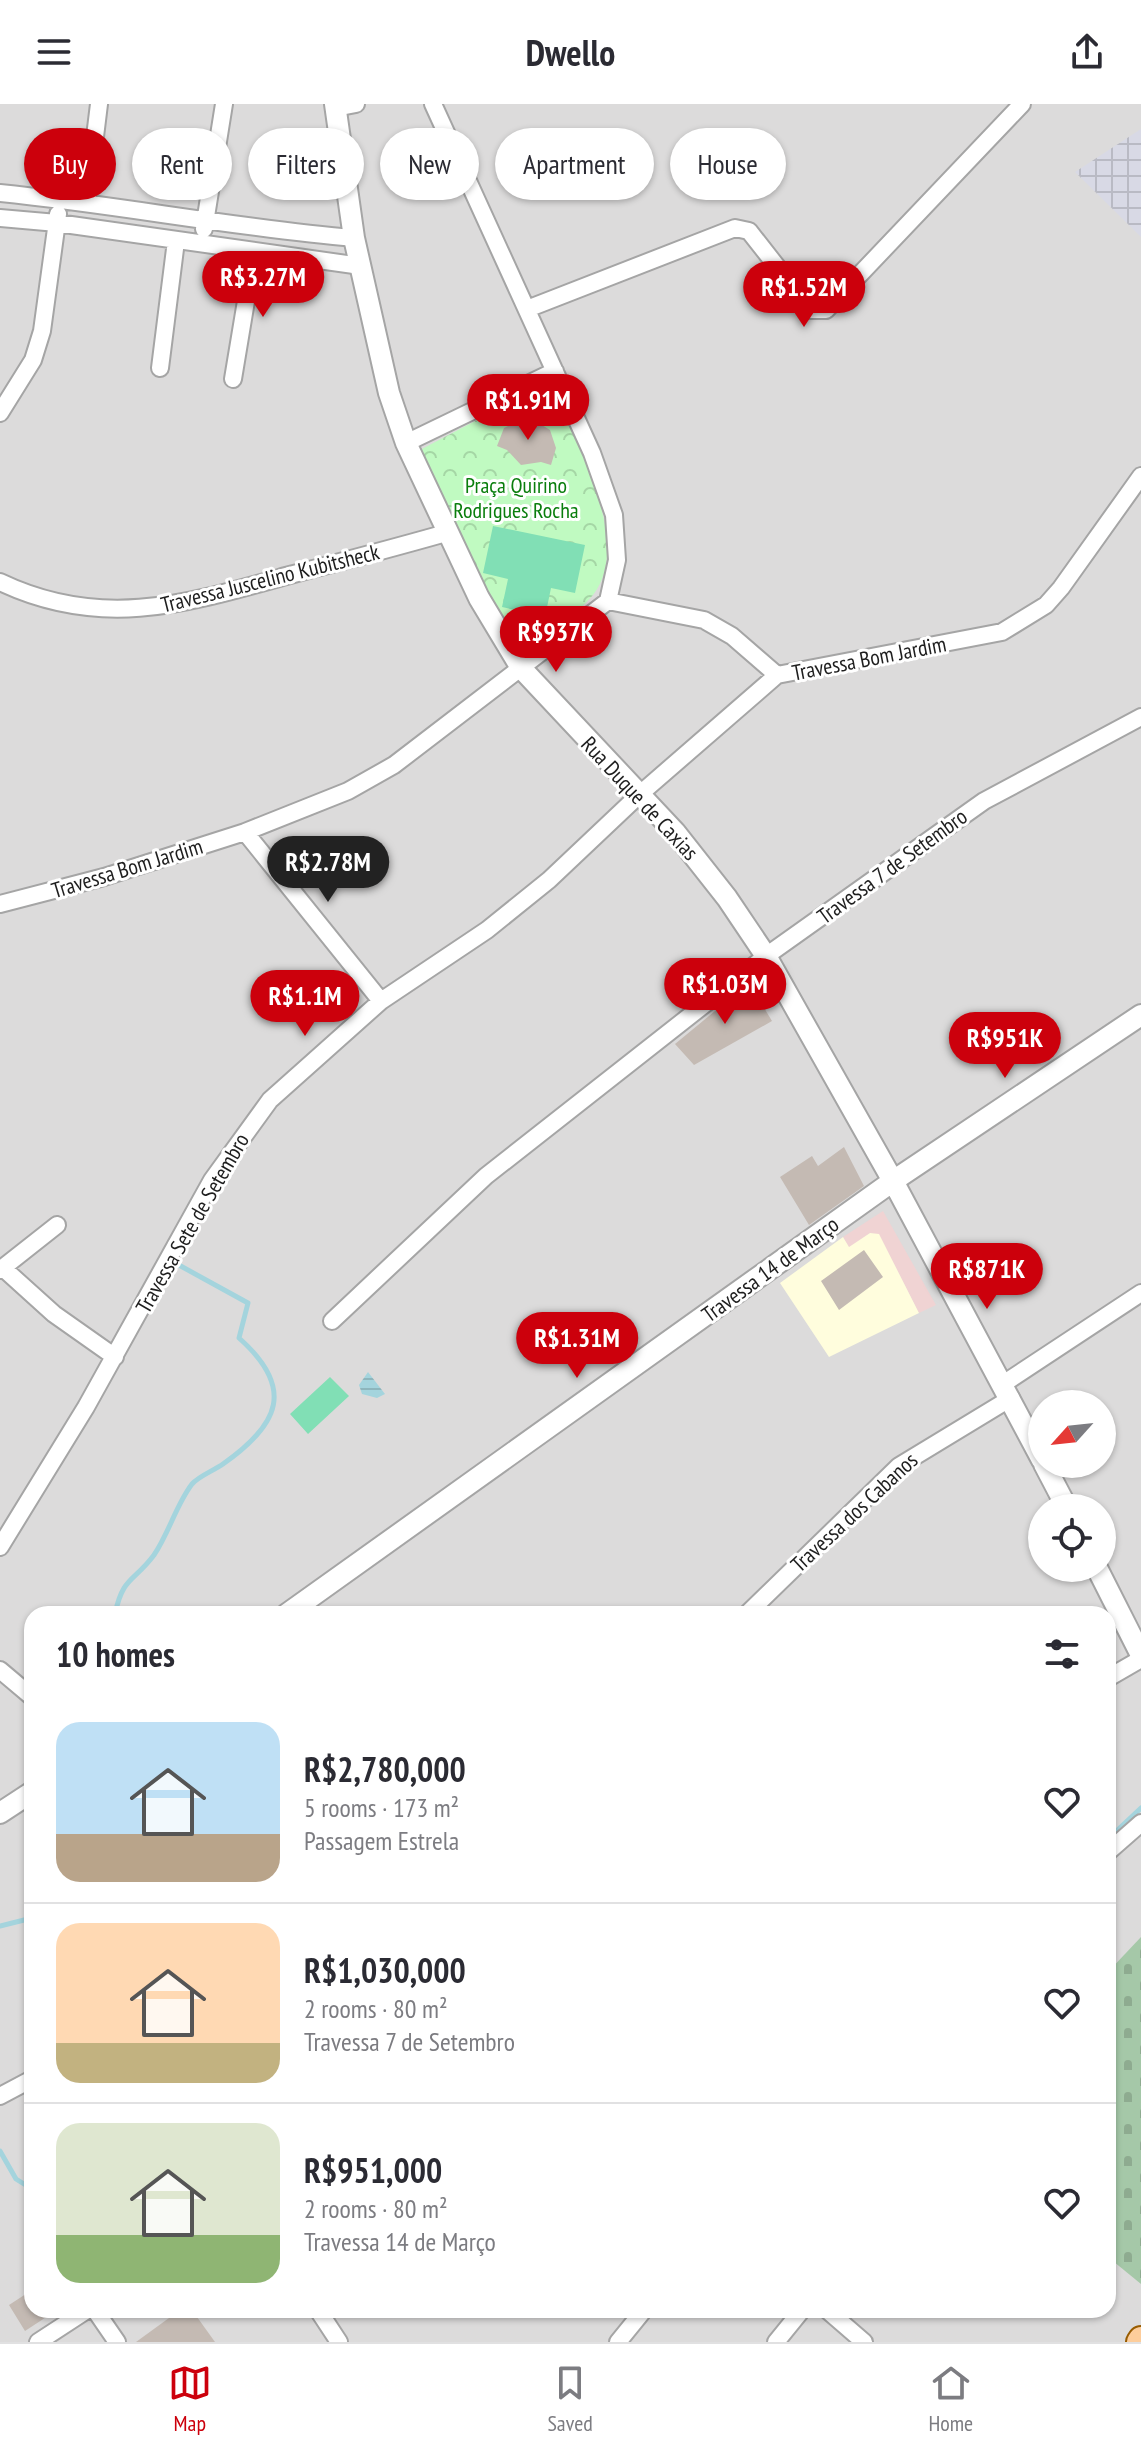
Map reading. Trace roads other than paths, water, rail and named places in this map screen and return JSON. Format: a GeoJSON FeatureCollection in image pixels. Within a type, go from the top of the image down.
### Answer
{"type":"FeatureCollection","features":[{"type":"Feature","properties":{"kind":"street"},"geometry":{"type":"LineString","coordinates":[[87,202],[99,104]]}},
{"type":"Feature","properties":{"kind":"street"},"geometry":{"type":"LineString","coordinates":[[201,245],[224,104]]}},
{"type":"Feature","properties":{"kind":"street"},"geometry":{"type":"LineString","coordinates":[[335,106],[356,104]]}},
{"type":"Feature","properties":{"kind":"street"},"geometry":{"type":"LineString","coordinates":[[433,104],[592,453],[614,515],[617,560],[608,601]]}},
{"type":"Feature","properties":{"kind":"street"},"geometry":{"type":"LineString","coordinates":[[527,309],[735,228],[749,231],[811,310],[826,310],[1022,104]]}},
{"type":"Feature","properties":{"kind":"street","name":"Rua Duque de Caxias"},"geometry":{"type":"LineString","coordinates":[[335,106],[354,238],[389,393],[406,443],[446,533],[521,668],[640,794],[705,869],[766,956],[893,1181],[1028,1432]]}},
{"type":"Feature","properties":{"kind":"street"},"geometry":{"type":"LineString","coordinates":[[0,193],[24,195]]}},
{"type":"Feature","properties":{"kind":"street"},"geometry":{"type":"LineString","coordinates":[[0,413],[33,360],[42,331],[59,200]]}},
{"type":"Feature","properties":{"kind":"street"},"geometry":{"type":"LineString","coordinates":[[68,200],[205,221],[354,238]]}},
{"type":"Feature","properties":{"kind":"street"},"geometry":{"type":"LineString","coordinates":[[0,218],[57,223],[361,266]]}},
{"type":"Feature","properties":{"kind":"street"},"geometry":{"type":"LineString","coordinates":[[160,368],[176,241]]}},
{"type":"Feature","properties":{"kind":"street"},"geometry":{"type":"LineString","coordinates":[[233,379],[254,253]]}},
{"type":"Feature","properties":{"kind":"street"},"geometry":{"type":"LineString","coordinates":[[406,443],[555,371]]}},
{"type":"Feature","properties":{"kind":"street","name":"Travessa Bom Jardim"},"geometry":{"type":"LineString","coordinates":[[0,904],[104,877],[245,832],[348,791],[394,765],[608,601],[704,620],[732,636],[777,675],[1002,632],[1046,605],[1077,571],[1141,476]]}},
{"type":"Feature","properties":{"kind":"street","name":"Travessa Juscelino Kubitsheck"},"geometry":{"type":"LineString","coordinates":[[0,582],[26,595],[78,608],[123,610],[178,606],[446,533]]}},
{"type":"Feature","properties":{"kind":"street","name":"Travessa Sete de Setembro"},"geometry":{"type":"LineString","coordinates":[[0,1547],[115,1357],[212,1180],[242,1134],[270,1100],[309,1062],[381,1001],[519,905],[777,675]]}},
{"type":"Feature","properties":{"kind":"street","name":"Travessa 7 de Setembro"},"geometry":{"type":"LineString","coordinates":[[332,1321],[486,1176],[766,956],[958,817],[1141,717]]}},
{"type":"Feature","properties":{"kind":"street"},"geometry":{"type":"LineString","coordinates":[[245,832],[381,1001]]}},
{"type":"Feature","properties":{"kind":"street","name":"Travessa 14 de Março"},"geometry":{"type":"LineString","coordinates":[[298,1606],[893,1181],[1141,1015]]}},
{"type":"Feature","properties":{"kind":"street"},"geometry":{"type":"LineString","coordinates":[[57,1225],[1,1269],[54,1314],[115,1357]]}},
{"type":"Feature","properties":{"kind":"street","name":"Travessa dos Cabanos"},"geometry":{"type":"LineString","coordinates":[[755,1606],[899,1466],[1141,1293]]}},
{"type":"Feature","properties":{"kind":"street"},"geometry":{"type":"LineString","coordinates":[[1104,1582],[1116,1606]]}},
{"type":"Feature","properties":{"kind":"street"},"geometry":{"type":"LineString","coordinates":[[1116,1606],[1141,1657],[1116,1673]]}},
{"type":"Feature","properties":{"kind":"street"},"geometry":{"type":"LineString","coordinates":[[0,1670],[24,1690]]}},
{"type":"Feature","properties":{"kind":"street"},"geometry":{"type":"LineString","coordinates":[[0,1813],[24,1797]]}},
{"type":"Feature","properties":{"kind":"street"},"geometry":{"type":"LineString","coordinates":[[1116,1845],[1141,1823]]}},
{"type":"Feature","properties":{"kind":"street"},"geometry":{"type":"LineString","coordinates":[[0,2096],[24,2083]]}},
{"type":"Feature","properties":{"kind":"street"},"geometry":{"type":"LineString","coordinates":[[38,2342],[75,2318]]}},
{"type":"Feature","properties":{"kind":"street"},"geometry":{"type":"LineString","coordinates":[[100,2318],[117,2342]]}},
{"type":"Feature","properties":{"kind":"street"},"geometry":{"type":"LineString","coordinates":[[323,2318],[339,2342]]}},
{"type":"Feature","properties":{"kind":"street"},"geometry":{"type":"LineString","coordinates":[[618,2342],[638,2318]]}},
{"type":"Feature","properties":{"kind":"street"},"geometry":{"type":"LineString","coordinates":[[776,2342],[796,2318]]}},
{"type":"Feature","properties":{"kind":"street"},"geometry":{"type":"LineString","coordinates":[[836,2318],[864,2342]]}},
{"type":"Feature","properties":{"kind":"water"},"geometry":{"type":"Polygon","coordinates":[[[368,1372],[385,1394],[377,1398],[362,1394],[359,1385],[368,1372]]]}},
{"type":"Feature","properties":{"kind":"waterway"},"geometry":{"type":"LineString","coordinates":[[117,1606],[126,1586],[154,1555],[192,1484],[242,1449],[268,1420],[273,1405],[274,1389],[268,1373],[239,1338],[248,1303],[177,1264]]}},
{"type":"Feature","properties":{"kind":"waterway"},"geometry":{"type":"LineString","coordinates":[[1116,1831],[1141,1808]]}},
{"type":"Feature","properties":{"kind":"waterway"},"geometry":{"type":"LineString","coordinates":[[0,1926],[24,1920]]}},
{"type":"Feature","properties":{"kind":"waterway"},"geometry":{"type":"LineString","coordinates":[[0,2151],[16,2179],[24,2184]]}},
{"type":"Feature","properties":{"kind":"park label","name":"Praça Quirino Rodrigues Rocha"},"geometry":{"type":"Point","coordinates":[516,498]}}]}
